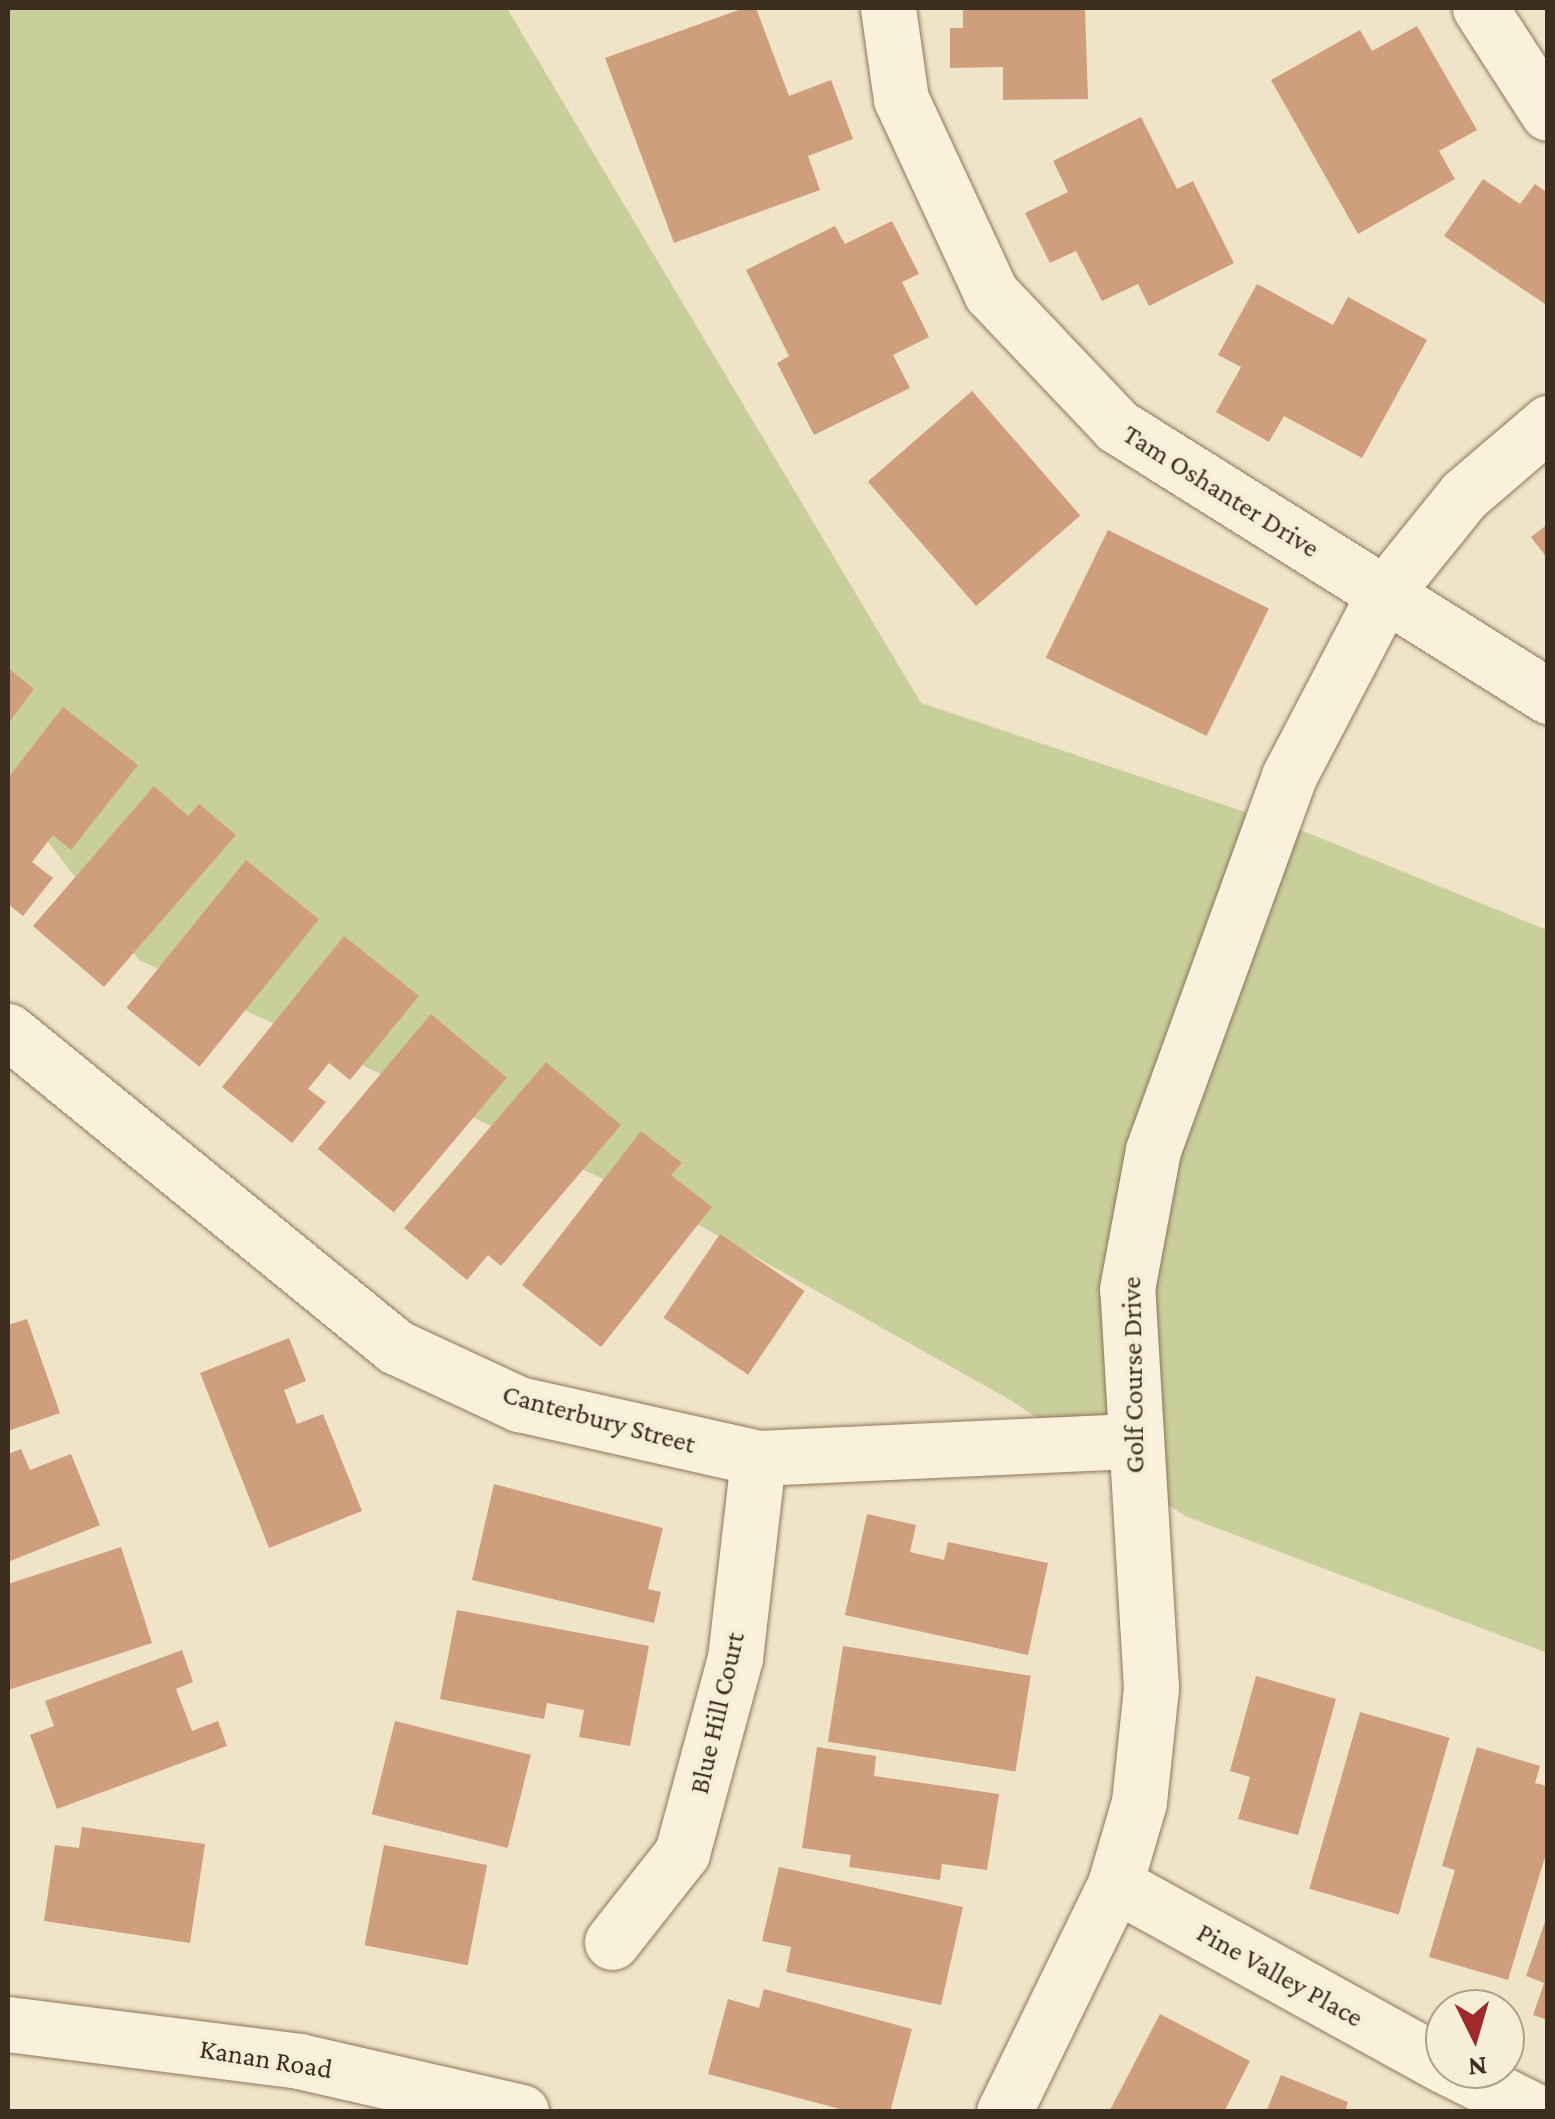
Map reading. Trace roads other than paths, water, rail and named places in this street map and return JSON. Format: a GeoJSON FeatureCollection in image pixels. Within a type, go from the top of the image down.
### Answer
{"type":"FeatureCollection","features":[{"type":"Feature","properties":{"kind":"street","name":"Tam Oshanter Drive"},"geometry":{"type":"LineString","coordinates":[[888,8],[901,99],[990,293],[1117,426],[1548,696]]}},
{"type":"Feature","properties":{"kind":"street"},"geometry":{"type":"LineString","coordinates":[[1480,8],[1548,113]]}},
{"type":"Feature","properties":{"kind":"street","name":"Golf Course Drive"},"geometry":{"type":"LineString","coordinates":[[1004,2112],[1115,1884],[1139,1802],[1151,1688],[1132,1441],[1126,1289],[1154,1150],[1289,776],[1384,594],[1464,495],[1548,423]]}},
{"type":"Feature","properties":{"kind":"street","name":"Canterbury Street"},"geometry":{"type":"LineString","coordinates":[[8,1031],[396,1347],[518,1404],[758,1458],[1132,1441]]}},
{"type":"Feature","properties":{"kind":"street","name":"Blue Hill Court"},"geometry":{"type":"LineString","coordinates":[[612,1942],[682,1853],[735,1658],[758,1458]]}},
{"type":"Feature","properties":{"kind":"street","name":"Pine Valley Place"},"geometry":{"type":"LineString","coordinates":[[1115,1884],[1425,2054]]}},
{"type":"Feature","properties":{"kind":"street","name":"Kanan Road"},"geometry":{"type":"LineString","coordinates":[[8,2024],[299,2061],[521,2112]]}},
{"type":"Feature","properties":{"kind":"street","name":"Pine Valley Place"},"geometry":{"type":"LineString","coordinates":[[1492,2089],[1537,2112]]}}]}
